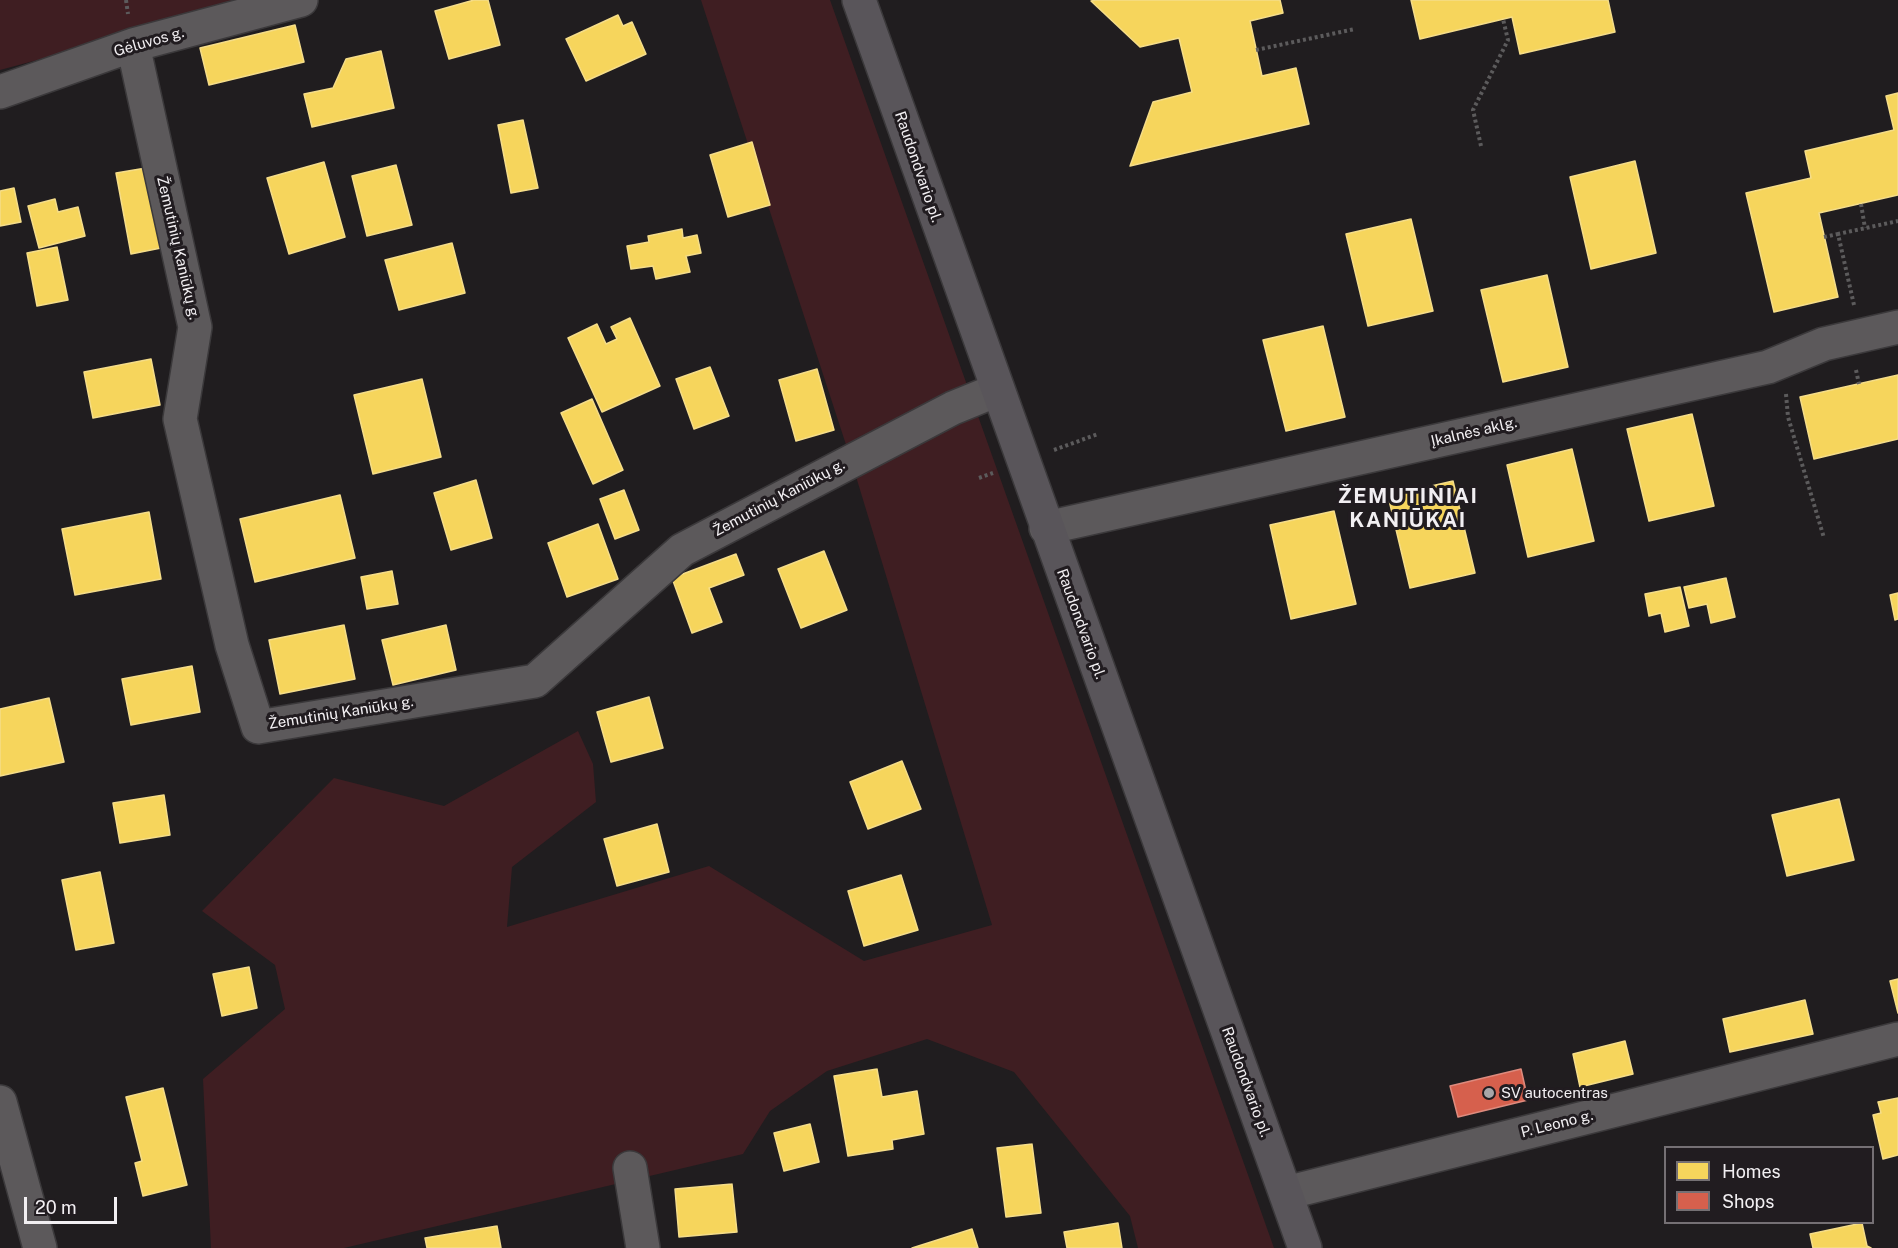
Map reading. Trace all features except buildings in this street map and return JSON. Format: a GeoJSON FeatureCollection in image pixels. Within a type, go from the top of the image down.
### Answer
{"type":"FeatureCollection","features":[{"type":"Feature","properties":{"kind":"main road","name":"Raudondvario pl."},"geometry":{"type":"LineString","coordinates":[[859,0],[1305,1248]]}},
{"type":"Feature","properties":{"kind":"street","name":"Gėluvos g."},"geometry":{"type":"LineString","coordinates":[[0,92],[133,45],[301,0]]}},
{"type":"Feature","properties":{"kind":"street","name":"Žemutinių Kaniūkų g."},"geometry":{"type":"LineString","coordinates":[[133,45],[195,327],[180,419],[232,645],[258,727],[535,681],[682,550],[953,408],[997,390]]}},
{"type":"Feature","properties":{"kind":"street","name":"Įkalnės aklg."},"geometry":{"type":"LineString","coordinates":[[1046,528],[1768,367],[1824,344],[1898,327]]}},
{"type":"Feature","properties":{"kind":"street","name":"P. Leono g."},"geometry":{"type":"LineString","coordinates":[[1286,1193],[1898,1039]]}},
{"type":"Feature","properties":{"kind":"street"},"geometry":{"type":"LineString","coordinates":[[0,1102],[40,1248]]}},
{"type":"Feature","properties":{"kind":"street"},"geometry":{"type":"LineString","coordinates":[[630,1168],[643,1248]]}},
{"type":"Feature","properties":{"kind":"path"},"geometry":{"type":"LineString","coordinates":[[1481,146],[1473,110],[1508,40],[1503,19]]}},
{"type":"Feature","properties":{"kind":"path"},"geometry":{"type":"LineString","coordinates":[[1256,50],[1355,28]]}},
{"type":"Feature","properties":{"kind":"path"},"geometry":{"type":"LineString","coordinates":[[1861,204],[1865,228]]}},
{"type":"Feature","properties":{"kind":"path"},"geometry":{"type":"LineString","coordinates":[[1824,237],[1898,221]]}},
{"type":"Feature","properties":{"kind":"path"},"geometry":{"type":"LineString","coordinates":[[1838,234],[1861,335]]}},
{"type":"Feature","properties":{"kind":"path"},"geometry":{"type":"LineString","coordinates":[[1783,360],[1788,417],[1824,538]]}},
{"type":"Feature","properties":{"kind":"shaded area"},"geometry":{"type":"Polygon","coordinates":[[[0,0],[261,0],[0,70],[0,0]]]}},
{"type":"Feature","properties":{"kind":"shaded area"},"geometry":{"type":"Polygon","coordinates":[[[701,0],[830,0],[1274,1248],[1138,1248],[1130,1216],[1014,1072],[927,1039],[827,1071],[770,1111],[743,1154],[344,1248],[211,1248],[203,1079],[285,1009],[275,965],[202,911],[334,778],[444,806],[578,731],[593,764],[596,802],[512,867],[507,927],[709,866],[864,961],[992,925],[851,460],[701,0]]]}},
{"type":"Feature","properties":{"kind":"place","name":"SV autocentras"},"geometry":{"type":"Point","coordinates":[1489,1093]}},
{"type":"Feature","properties":{"kind":"district","name":"ŽEMUTINIAI KANIŪKAI"},"geometry":{"type":"Point","coordinates":[1408,509]}}]}
